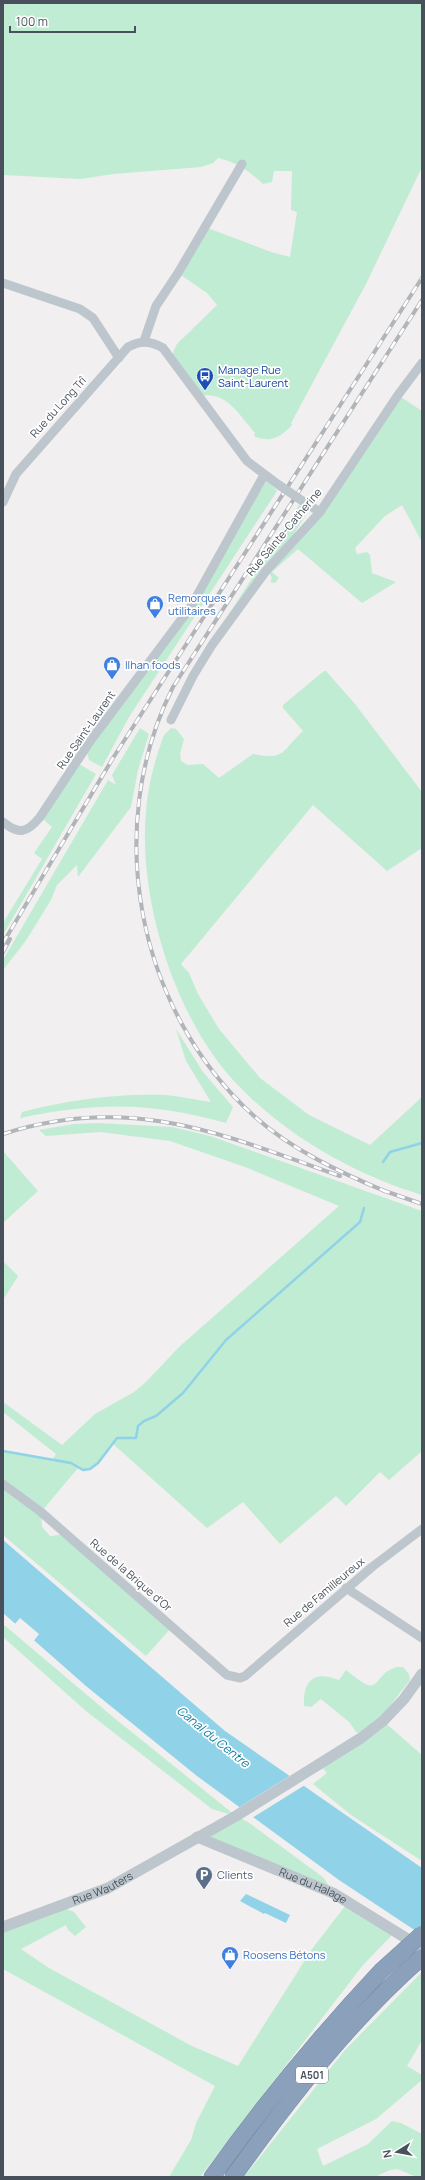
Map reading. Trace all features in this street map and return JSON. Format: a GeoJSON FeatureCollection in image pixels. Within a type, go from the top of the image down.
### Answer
{"type":"FeatureCollection","features":[{"type":"Feature","properties":{"kind":"highway","name":"A501"},"geometry":{"type":"LineString","coordinates":[[212,2177],[278,2088],[332,2024],[381,1971],[422,1934]]}},
{"type":"Feature","properties":{"kind":"highway","name":"A501"},"geometry":{"type":"LineString","coordinates":[[233,2177],[297,2092],[346,2034],[397,1979],[422,1957]]}},
{"type":"Feature","properties":{"kind":"street"},"geometry":{"type":"LineString","coordinates":[[242,164],[178,273],[156,306],[144,341],[156,344],[163,348],[246,461],[279,486],[320,512]]}},
{"type":"Feature","properties":{"kind":"street"},"geometry":{"type":"LineString","coordinates":[[3,283],[80,309],[93,318],[119,358]]}},
{"type":"Feature","properties":{"kind":"street","name":"Rue du Long Trî"},"geometry":{"type":"LineString","coordinates":[[3,502],[16,474],[128,347],[144,341]]}},
{"type":"Feature","properties":{"kind":"street","name":"Rue Sainte-Catherine"},"geometry":{"type":"LineString","coordinates":[[171,720],[192,676],[212,645],[266,572],[320,512],[398,395],[422,363]]}},
{"type":"Feature","properties":{"kind":"street","name":"Rue Saint-Laurent"},"geometry":{"type":"LineString","coordinates":[[3,822],[20,831],[31,828],[40,818],[91,740],[190,608],[264,475]]}},
{"type":"Feature","properties":{"kind":"street","name":"Rue de la Brique d'Or"},"geometry":{"type":"LineString","coordinates":[[3,1484],[41,1512],[227,1675],[240,1678],[245,1676]]}},
{"type":"Feature","properties":{"kind":"street","name":"Rue de Familleureux"},"geometry":{"type":"LineString","coordinates":[[245,1676],[346,1588],[422,1530]]}},
{"type":"Feature","properties":{"kind":"street"},"geometry":{"type":"LineString","coordinates":[[346,1588],[422,1638]]}},
{"type":"Feature","properties":{"kind":"street","name":"Rue Wauters"},"geometry":{"type":"LineString","coordinates":[[3,1927],[62,1907],[108,1888],[236,1816],[320,1765],[384,1721],[404,1699],[422,1674]]}},
{"type":"Feature","properties":{"kind":"street","name":"Rue du Halage"},"geometry":{"type":"LineString","coordinates":[[197,1837],[333,1893],[422,1948]]}},
{"type":"Feature","properties":{"kind":"green space"},"geometry":{"type":"Polygon","coordinates":[[[3,3],[422,3],[422,167],[366,284],[291,423],[292,425],[279,436],[265,439],[254,436],[255,433],[232,406],[218,397],[209,395],[200,396],[173,360],[173,352],[177,344],[217,305],[207,293],[178,273],[205,227],[271,252],[290,257],[297,212],[291,210],[292,171],[274,171],[272,182],[263,184],[243,168],[218,158],[213,163],[201,167],[113,174],[81,179],[3,175],[3,3]]]}},
{"type":"Feature","properties":{"kind":"green space"},"geometry":{"type":"Polygon","coordinates":[[[398,395],[422,411],[422,542],[402,505],[385,516],[355,548],[357,554],[367,552],[370,555],[372,573],[396,582],[362,603],[298,549],[272,572],[279,578],[275,583],[270,582],[272,578],[270,574],[266,576],[218,631],[299,505],[304,506],[305,516],[292,537],[320,512],[398,395]]]}},
{"type":"Feature","properties":{"kind":"green space"},"geometry":{"type":"Polygon","coordinates":[[[264,475],[277,491],[129,717],[102,767],[89,760],[87,753],[190,608],[264,475]]]}},
{"type":"Feature","properties":{"kind":"green space"},"geometry":{"type":"Polygon","coordinates":[[[324,671],[326,671],[355,704],[422,792],[422,848],[387,871],[313,805],[181,964],[189,973],[198,994],[219,1029],[260,1078],[309,1115],[370,1145],[422,1097],[422,1195],[370,1176],[320,1150],[296,1135],[274,1118],[233,1080],[212,1053],[193,1023],[177,989],[164,954],[154,917],[148,881],[145,845],[146,811],[152,772],[164,735],[171,728],[176,729],[184,739],[180,754],[181,761],[188,765],[203,764],[219,778],[253,754],[264,756],[278,755],[303,731],[283,708],[283,705],[324,671]]]}},
{"type":"Feature","properties":{"kind":"green space"},"geometry":{"type":"Polygon","coordinates":[[[140,728],[149,734],[138,770],[131,807],[78,877],[77,865],[57,885],[51,900],[25,942],[3,970],[3,960],[108,780],[116,785],[112,775],[140,728]]]}},
{"type":"Feature","properties":{"kind":"green space"},"geometry":{"type":"Polygon","coordinates":[[[79,764],[96,774],[3,935],[3,923],[42,859],[34,853],[52,827],[43,819],[79,764]]]}},
{"type":"Feature","properties":{"kind":"green space"},"geometry":{"type":"Polygon","coordinates":[[[176,1029],[203,1072],[233,1107],[226,1123],[173,1111],[123,1107],[74,1109],[20,1118],[22,1112],[56,1104],[111,1096],[165,1095],[211,1102],[186,1061],[176,1029]]]}},
{"type":"Feature","properties":{"kind":"green space"},"geometry":{"type":"Polygon","coordinates":[[[98,1123],[172,1127],[210,1136],[422,1211],[422,1451],[389,1480],[380,1472],[346,1506],[336,1496],[280,1544],[243,1502],[207,1528],[112,1443],[102,1458],[94,1466],[84,1469],[78,1468],[41,1512],[42,1527],[50,1536],[66,1534],[172,1627],[146,1656],[3,1535],[3,1451],[53,1459],[56,1454],[3,1412],[3,1402],[62,1445],[95,1414],[134,1392],[146,1382],[179,1347],[339,1206],[245,1167],[170,1141],[100,1132],[46,1136],[39,1130],[74,1124],[98,1123]]]}},
{"type":"Feature","properties":{"kind":"green space"},"geometry":{"type":"Polygon","coordinates":[[[3,1151],[38,1191],[3,1223],[3,1151]]]}},
{"type":"Feature","properties":{"kind":"green space"},"geometry":{"type":"Polygon","coordinates":[[[3,1261],[18,1276],[3,1300],[3,1261]]]}},
{"type":"Feature","properties":{"kind":"green space"},"geometry":{"type":"Polygon","coordinates":[[[3,1624],[113,1717],[236,1816],[248,1822],[324,1878],[333,1893],[197,1837],[235,1816],[212,1809],[86,1711],[3,1637],[3,1624]]]}},
{"type":"Feature","properties":{"kind":"green space"},"geometry":{"type":"Polygon","coordinates":[[[397,1667],[403,1667],[409,1674],[410,1680],[375,1725],[357,1733],[349,1722],[321,1699],[311,1707],[304,1706],[304,1697],[308,1684],[317,1677],[323,1676],[339,1680],[346,1670],[366,1684],[372,1685],[375,1684],[388,1671],[397,1667]]]}},
{"type":"Feature","properties":{"kind":"green space"},"geometry":{"type":"Polygon","coordinates":[[[383,1721],[422,1755],[422,1861],[351,1815],[313,1784],[327,1773],[320,1765],[383,1721]]]}},
{"type":"Feature","properties":{"kind":"green space"},"geometry":{"type":"Polygon","coordinates":[[[349,1901],[396,1931],[363,1965],[200,2177],[169,2177],[191,2140],[196,2123],[215,2086],[3,1969],[3,1927],[62,1907],[74,1912],[86,1927],[75,1936],[68,1930],[66,1925],[21,1949],[49,1968],[192,2046],[238,2066],[312,1949],[349,1901]]]}},
{"type":"Feature","properties":{"kind":"green space"},"geometry":{"type":"Polygon","coordinates":[[[422,1972],[422,2040],[407,2066],[422,2075],[422,2080],[376,2119],[317,2149],[323,2166],[368,2144],[392,2121],[401,2123],[422,2134],[422,2177],[413,2176],[403,2171],[394,2169],[375,2177],[244,2177],[345,2050],[422,1972]]]}},
{"type":"Feature","properties":{"kind":"water","name":"Canal du Centre"},"geometry":{"type":"Polygon","coordinates":[[[3,1540],[225,1731],[422,1868],[422,1935],[339,1880],[197,1776],[86,1686],[3,1613],[3,1540]]]}},
{"type":"Feature","properties":{"kind":"water"},"geometry":{"type":"Polygon","coordinates":[[[246,1894],[290,1915],[286,1923],[265,1913],[264,1914],[240,1901],[246,1894]]]}},
{"type":"Feature","properties":{"kind":"pier"},"geometry":{"type":"Polygon","coordinates":[[[20,1618],[39,1634],[33,1642],[14,1625],[20,1618]]]}},
{"type":"Feature","properties":{"kind":"pier"},"geometry":{"type":"Polygon","coordinates":[[[291,1775],[305,1785],[252,1818],[238,1808],[291,1775]]]}},
{"type":"Feature","properties":{"kind":"waterway"},"geometry":{"type":"LineString","coordinates":[[383,1162],[390,1152],[422,1143]]}},
{"type":"Feature","properties":{"kind":"waterway"},"geometry":{"type":"LineString","coordinates":[[3,1451],[71,1463],[83,1470],[90,1469],[98,1463],[117,1438],[136,1438],[138,1426],[144,1421],[156,1416],[183,1393],[226,1340],[360,1222],[364,1208]]}},
{"type":"Feature","properties":{"kind":"railway"},"geometry":{"type":"LineString","coordinates":[[3,943],[113,758],[422,278]]}},
{"type":"Feature","properties":{"kind":"railway"},"geometry":{"type":"LineString","coordinates":[[387,1192],[318,1160],[284,1140],[254,1116],[214,1073],[182,1024],[158,971],[143,915],[137,857],[139,799],[151,742],[173,687],[422,300]]}},
{"type":"Feature","properties":{"kind":"railway"},"geometry":{"type":"LineString","coordinates":[[3,952],[10,939]]}},
{"type":"Feature","properties":{"kind":"railway"},"geometry":{"type":"LineString","coordinates":[[3,1134],[49,1122],[93,1117],[134,1118],[175,1124],[215,1133],[340,1176]]}},
{"type":"Feature","properties":{"kind":"railway"},"geometry":{"type":"LineString","coordinates":[[382,1190],[422,1204]]}},
{"type":"Feature","properties":{"kind":"place","name":"Manage Rue Saint-Laurent"},"geometry":{"type":"Point","coordinates":[205,391]}},
{"type":"Feature","properties":{"kind":"place","name":"Remorques utilitaires"},"geometry":{"type":"Point","coordinates":[155,619]}},
{"type":"Feature","properties":{"kind":"place","name":"Ilhan foods"},"geometry":{"type":"Point","coordinates":[112,680]}},
{"type":"Feature","properties":{"kind":"place","name":"Clients"},"geometry":{"type":"Point","coordinates":[204,1890]}},
{"type":"Feature","properties":{"kind":"place","name":"Roosens Bétons"},"geometry":{"type":"Point","coordinates":[230,1970]}}]}
